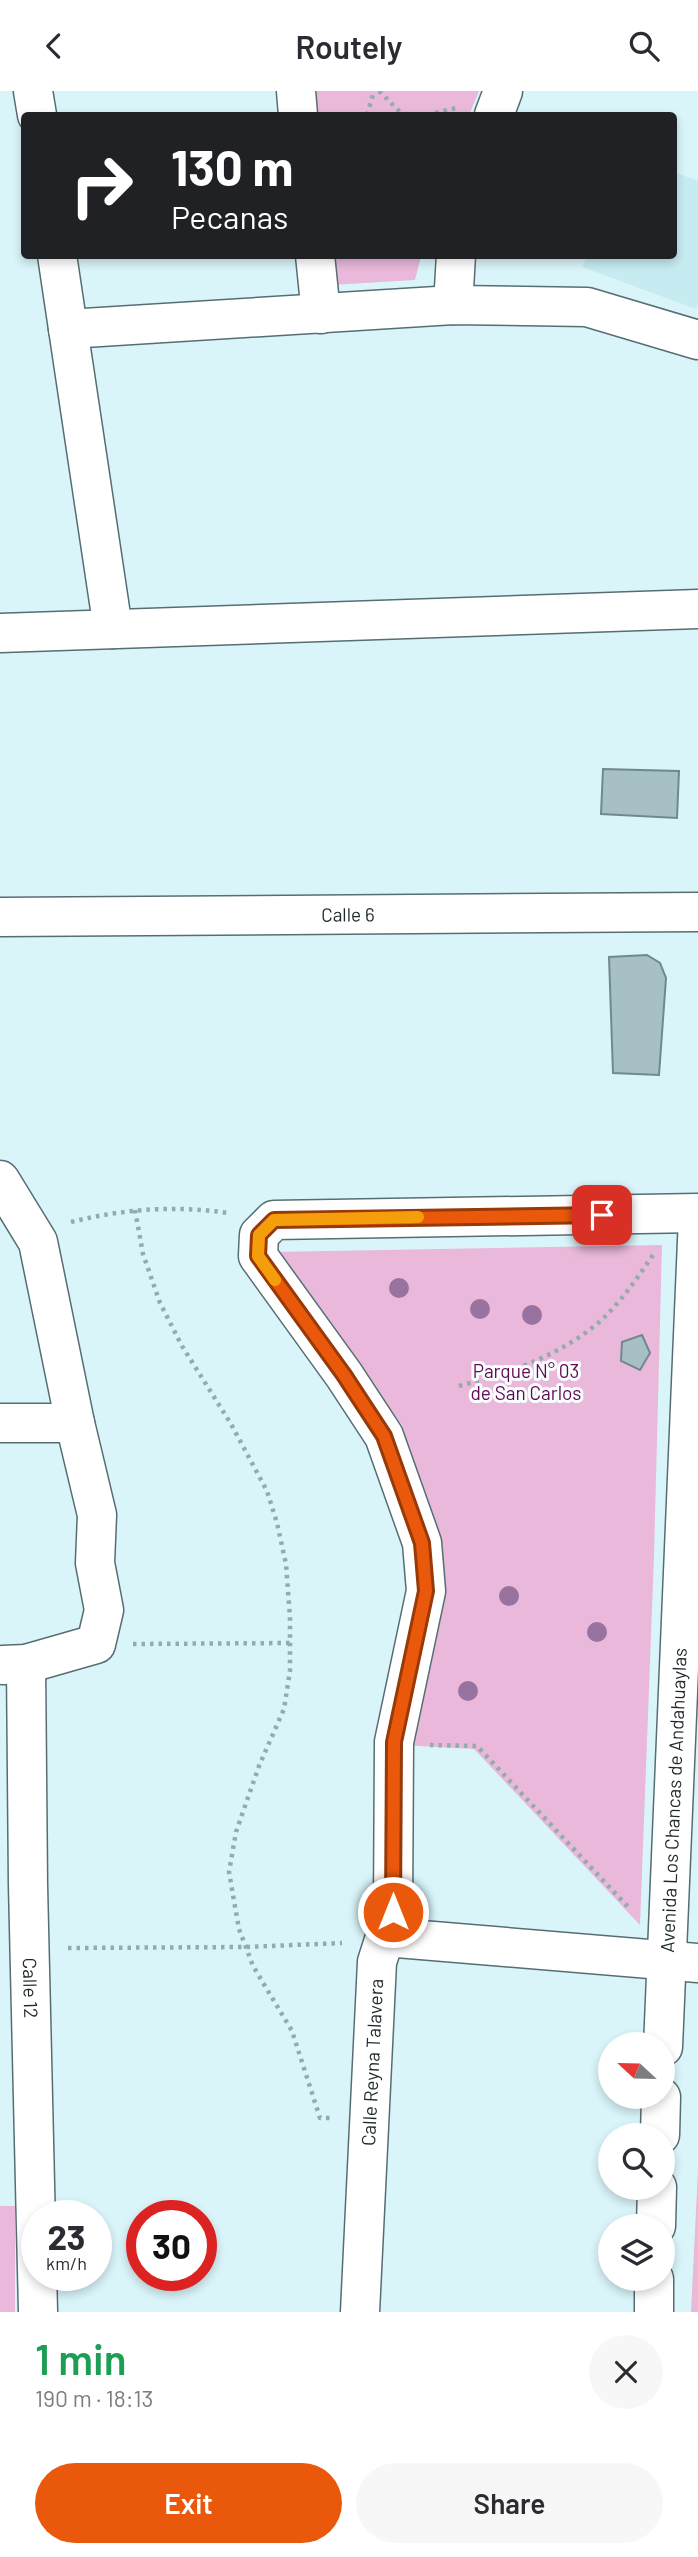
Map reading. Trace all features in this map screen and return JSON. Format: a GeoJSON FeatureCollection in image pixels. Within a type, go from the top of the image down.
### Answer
{"type":"FeatureCollection","features":[{"type":"Feature","properties":{"kind":"street"},"geometry":{"type":"LineString","coordinates":[[33,91],[36,112]]}},
{"type":"Feature","properties":{"kind":"street"},"geometry":{"type":"LineString","coordinates":[[296,91],[299,112]]}},
{"type":"Feature","properties":{"kind":"street"},"geometry":{"type":"LineString","coordinates":[[58,259],[113,629]]}},
{"type":"Feature","properties":{"kind":"street"},"geometry":{"type":"LineString","coordinates":[[314,259],[321,314]]}},
{"type":"Feature","properties":{"kind":"street"},"geometry":{"type":"LineString","coordinates":[[453,305],[456,259]]}},
{"type":"Feature","properties":{"kind":"street"},"geometry":{"type":"LineString","coordinates":[[68,329],[453,305],[587,307],[698,340]]}},
{"type":"Feature","properties":{"kind":"street"},"geometry":{"type":"LineString","coordinates":[[0,633],[698,609]]}},
{"type":"Feature","properties":{"kind":"street","name":"Calle 6"},"geometry":{"type":"LineString","coordinates":[[0,917],[698,912]]}},
{"type":"Feature","properties":{"kind":"street"},"geometry":{"type":"LineString","coordinates":[[0,1180],[38,1242],[97,1515],[95,1563],[104,1611],[96,1644],[13,1664]]}},
{"type":"Feature","properties":{"kind":"street"},"geometry":{"type":"LineString","coordinates":[[267,1228],[698,1215]]}},
{"type":"Feature","properties":{"kind":"street","name":"Avenida Los Chancas de Andahuaylas"},"geometry":{"type":"LineString","coordinates":[[667,2032],[683,1962],[698,1215]]}},
{"type":"Feature","properties":{"kind":"street","name":"Calle Reyna Talavera"},"geometry":{"type":"LineString","coordinates":[[267,1228],[258,1256],[344,1375],[384,1436],[422,1543],[426,1591],[394,1742],[393,1912],[377,1962],[360,2312]]}},
{"type":"Feature","properties":{"kind":"street"},"geometry":{"type":"LineString","coordinates":[[0,1423],[75,1423]]}},
{"type":"Feature","properties":{"kind":"street","name":"Calle 12"},"geometry":{"type":"LineString","coordinates":[[13,1664],[14,1886],[30,1949],[38,2312]]}},
{"type":"Feature","properties":{"kind":"street"},"geometry":{"type":"LineString","coordinates":[[385,1937],[683,1962]]}},
{"type":"Feature","properties":{"kind":"street"},"geometry":{"type":"LineString","coordinates":[[654,2291],[654,2312]]}},
{"type":"Feature","properties":{"kind":"path"},"geometry":{"type":"LineString","coordinates":[[368,112],[377,91],[400,112]]}},
{"type":"Feature","properties":{"kind":"path"},"geometry":{"type":"LineString","coordinates":[[442,112],[489,103]]}},
{"type":"Feature","properties":{"kind":"path"},"geometry":{"type":"LineString","coordinates":[[32,1232],[135,1210],[201,1209],[267,1228]]}},
{"type":"Feature","properties":{"kind":"path"},"geometry":{"type":"LineString","coordinates":[[135,1210],[143,1254],[160,1303],[182,1346],[231,1424],[267,1491],[286,1564],[290,1671],[284,1709],[259,1766],[236,1832],[229,1872],[239,1929],[253,1966],[292,2031],[320,2118],[369,2119]]}},
{"type":"Feature","properties":{"kind":"path"},"geometry":{"type":"LineString","coordinates":[[459,1386],[530,1363],[567,1345],[598,1323],[629,1289],[655,1252]]}},
{"type":"Feature","properties":{"kind":"path"},"geometry":{"type":"LineString","coordinates":[[96,1644],[290,1643]]}},
{"type":"Feature","properties":{"kind":"path"},"geometry":{"type":"LineString","coordinates":[[429,1745],[477,1746],[635,1915]]}},
{"type":"Feature","properties":{"kind":"path"},"geometry":{"type":"LineString","coordinates":[[30,1949],[246,1947],[353,1943],[385,1937]]}},
{"type":"Feature","properties":{"kind":"shaded area"},"geometry":{"type":"Polygon","coordinates":[[[677,173],[698,181],[696,309],[582,267],[586,259],[677,259],[677,173]]]}},
{"type":"Feature","properties":{"kind":"green space"},"geometry":{"type":"Polygon","coordinates":[[[306,91],[479,91],[470,112],[309,112],[306,91]]]}},
{"type":"Feature","properties":{"kind":"green space"},"geometry":{"type":"Polygon","coordinates":[[[327,259],[420,259],[415,280],[331,285],[327,259]]]}},
{"type":"Feature","properties":{"kind":"green space","name":"Parque N° 03 de San Carlos"},"geometry":{"type":"Polygon","coordinates":[[[662,1245],[640,1925],[474,1749],[399,1745],[438,1598],[402,1425],[271,1252],[662,1245]]]}},
{"type":"Feature","properties":{"kind":"green space"},"geometry":{"type":"Polygon","coordinates":[[[698,2170],[698,2312],[691,2312],[698,2170]]]}},
{"type":"Feature","properties":{"kind":"green space"},"geometry":{"type":"Polygon","coordinates":[[[0,2206],[15,2206],[15,2312],[0,2312],[0,2206]]]}},
{"type":"Feature","properties":{"kind":"building"},"geometry":{"type":"Polygon","coordinates":[[[603,769],[679,771],[677,818],[601,814],[603,769]]]}},
{"type":"Feature","properties":{"kind":"building"},"geometry":{"type":"Polygon","coordinates":[[[647,955],[660,963],[666,978],[659,1075],[613,1073],[609,957],[647,955]]]}},
{"type":"Feature","properties":{"kind":"building"},"geometry":{"type":"Polygon","coordinates":[[[642,1335],[650,1353],[640,1370],[621,1361],[622,1342],[642,1335]]]}},
{"type":"Feature","properties":{"kind":"slow traffic"},"geometry":{"type":"LineString","coordinates":[[275,1280],[258,1256],[259,1235],[274,1220],[418,1217]]}},
{"type":"Feature","properties":{"kind":"route"},"geometry":{"type":"LineString","coordinates":[[393,1912],[394,1742],[426,1591],[422,1543],[384,1436],[344,1375],[258,1256],[259,1235],[274,1220],[602,1215]]}}]}
